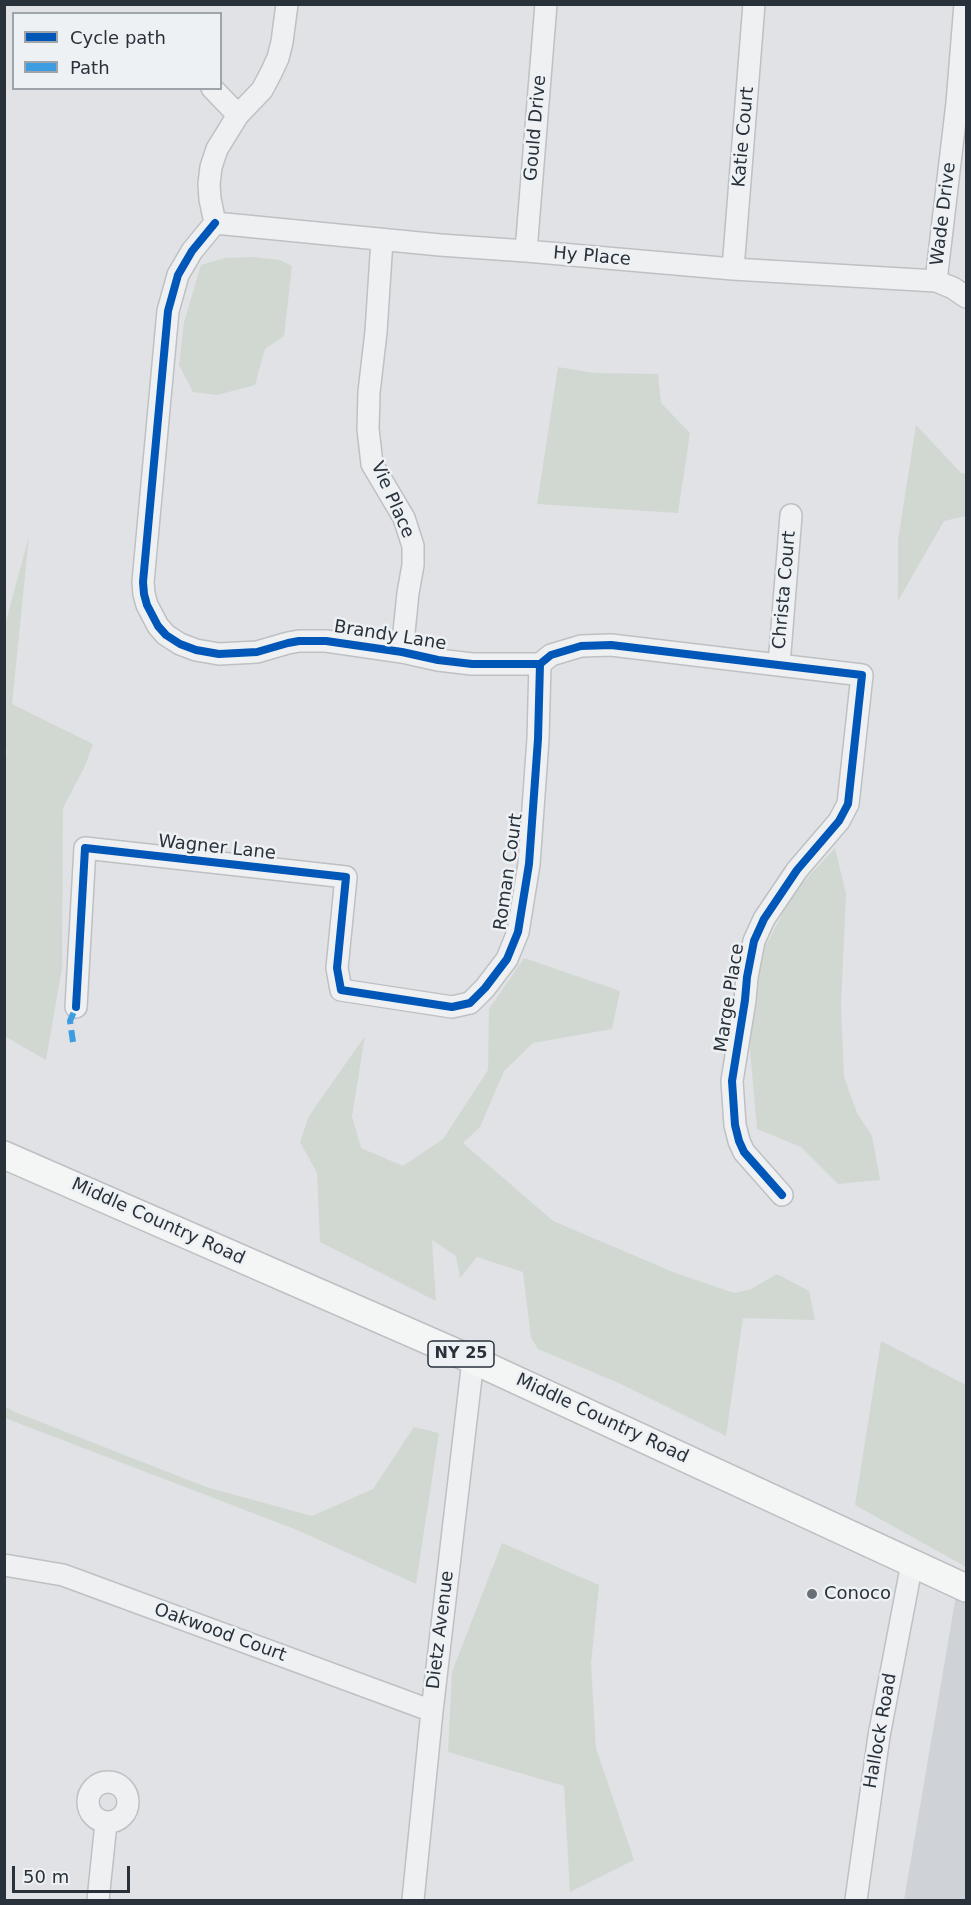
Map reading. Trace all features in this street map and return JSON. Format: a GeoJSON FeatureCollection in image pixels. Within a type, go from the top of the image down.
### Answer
{"type":"FeatureCollection","features":[{"type":"Feature","properties":{"kind":"main road","name":"Middle Country Road"},"geometry":{"type":"LineString","coordinates":[[4,1155],[473,1360],[966,1588]]}},
{"type":"Feature","properties":{"kind":"street"},"geometry":{"type":"LineString","coordinates":[[215,223],[210,199],[211,167],[217,149],[238,115],[262,90],[271,74],[282,42],[287,4]]}},
{"type":"Feature","properties":{"kind":"street","name":"Gould Drive"},"geometry":{"type":"LineString","coordinates":[[526,251],[546,4]]}},
{"type":"Feature","properties":{"kind":"street","name":"Katie Court"},"geometry":{"type":"LineString","coordinates":[[733,269],[754,4]]}},
{"type":"Feature","properties":{"kind":"street","name":"Wade Drive"},"geometry":{"type":"LineString","coordinates":[[936,281],[957,103],[965,4]]}},
{"type":"Feature","properties":{"kind":"street"},"geometry":{"type":"LineString","coordinates":[[214,90],[238,115]]}},
{"type":"Feature","properties":{"kind":"street","name":"Hy Place"},"geometry":{"type":"LineString","coordinates":[[215,223],[382,240],[733,269],[936,281],[953,288],[966,297]]}},
{"type":"Feature","properties":{"kind":"street","name":"Brandy Lane"},"geometry":{"type":"LineString","coordinates":[[215,223],[192,250],[178,275],[168,311],[143,582],[147,605],[158,626],[166,635],[196,650],[219,654],[257,652],[288,642],[326,641],[472,664],[540,664],[551,655],[581,645],[611,645],[862,675]]}},
{"type":"Feature","properties":{"kind":"street","name":"Vie Place"},"geometry":{"type":"LineString","coordinates":[[382,240],[368,429],[372,464],[404,518],[413,546],[413,565],[402,652]]}},
{"type":"Feature","properties":{"kind":"street","name":"Christa Court"},"geometry":{"type":"LineString","coordinates":[[779,665],[791,515]]}},
{"type":"Feature","properties":{"kind":"street","name":"Roman Court"},"geometry":{"type":"LineString","coordinates":[[346,877],[337,968],[341,990],[452,1007],[470,1004],[485,988],[507,959],[518,932],[529,864],[538,739],[540,664]]}},
{"type":"Feature","properties":{"kind":"street","name":"Marge Place"},"geometry":{"type":"LineString","coordinates":[[782,1195],[744,1152],[735,1125],[732,1081],[747,977],[754,940],[764,919],[797,870],[839,821],[848,804],[862,675]]}},
{"type":"Feature","properties":{"kind":"street","name":"Wagner Lane"},"geometry":{"type":"LineString","coordinates":[[76,1007],[85,848],[346,877]]}},
{"type":"Feature","properties":{"kind":"street","name":"Dietz Avenue"},"geometry":{"type":"LineString","coordinates":[[413,1900],[432,1711],[473,1360]]}},
{"type":"Feature","properties":{"kind":"street","name":"Hallock Road"},"geometry":{"type":"LineString","coordinates":[[856,1900],[879,1736],[912,1563]]}},
{"type":"Feature","properties":{"kind":"street","name":"Oakwood Court"},"geometry":{"type":"LineString","coordinates":[[4,1565],[63,1575],[432,1711]]}},
{"type":"Feature","properties":{"kind":"street"},"geometry":{"type":"LineString","coordinates":[[98,1900],[106,1822]]}},
{"type":"Feature","properties":{"kind":"shaded area"},"geometry":{"type":"Polygon","coordinates":[[[253,257],[280,260],[292,266],[284,336],[265,349],[255,385],[217,395],[193,392],[179,365],[184,322],[201,265],[225,258],[253,257]]]}},
{"type":"Feature","properties":{"kind":"shaded area"},"geometry":{"type":"Polygon","coordinates":[[[558,367],[594,373],[658,374],[661,403],[690,433],[678,513],[537,504],[558,367]]]}},
{"type":"Feature","properties":{"kind":"shaded area"},"geometry":{"type":"Polygon","coordinates":[[[916,425],[961,473],[966,474],[966,516],[944,521],[898,601],[898,540],[916,425]]]}},
{"type":"Feature","properties":{"kind":"shaded area"},"geometry":{"type":"Polygon","coordinates":[[[29,536],[12,704],[93,744],[85,766],[63,808],[62,968],[46,1060],[4,1036],[4,777],[7,750],[4,749],[5,625],[29,536]]]}},
{"type":"Feature","properties":{"kind":"shaded area"},"geometry":{"type":"Polygon","coordinates":[[[835,848],[846,894],[841,1006],[844,1077],[857,1113],[872,1136],[880,1180],[838,1184],[801,1147],[757,1129],[749,1038],[756,964],[794,892],[835,848]]]}},
{"type":"Feature","properties":{"kind":"shaded area"},"geometry":{"type":"Polygon","coordinates":[[[524,958],[620,991],[612,1029],[533,1043],[504,1071],[480,1127],[463,1143],[553,1221],[673,1272],[734,1293],[751,1289],[777,1274],[809,1291],[815,1320],[743,1318],[726,1436],[621,1384],[538,1349],[531,1338],[523,1272],[477,1257],[460,1278],[456,1256],[432,1240],[436,1301],[320,1242],[317,1173],[300,1142],[309,1116],[365,1036],[352,1116],[361,1148],[403,1166],[443,1139],[488,1070],[489,1009],[524,958]]]}},
{"type":"Feature","properties":{"kind":"shaded area"},"geometry":{"type":"Polygon","coordinates":[[[881,1341],[966,1385],[966,1567],[855,1505],[881,1341]]]}},
{"type":"Feature","properties":{"kind":"shaded area"},"geometry":{"type":"Polygon","coordinates":[[[4,1406],[206,1487],[312,1516],[373,1489],[414,1427],[439,1433],[416,1584],[297,1530],[5,1418],[4,1406]]]}},
{"type":"Feature","properties":{"kind":"shaded area"},"geometry":{"type":"Polygon","coordinates":[[[502,1543],[599,1585],[591,1664],[596,1748],[634,1860],[570,1892],[564,1786],[448,1752],[452,1672],[502,1543]]]}},
{"type":"Feature","properties":{"kind":"shaded area"},"geometry":{"type":"Polygon","coordinates":[[[958,1584],[966,1588],[966,1900],[904,1900],[958,1584]]]}},
{"type":"Feature","properties":{"kind":"marked path"},"geometry":{"type":"LineString","coordinates":[[73,1042],[70,1021],[76,1007]]}},
{"type":"Feature","properties":{"kind":"cycle path"},"geometry":{"type":"LineString","coordinates":[[215,223],[192,251],[178,275],[168,311],[143,582],[147,605],[158,626],[166,635],[196,650],[219,654],[257,652],[299,641],[326,641],[472,664],[540,664],[551,655],[581,646],[611,645],[862,675],[848,804],[839,821],[797,870],[764,919],[754,941],[747,977],[732,1081],[735,1125],[744,1152],[782,1195]]}},
{"type":"Feature","properties":{"kind":"cycle path"},"geometry":{"type":"LineString","coordinates":[[76,1007],[85,848],[346,877],[337,968],[341,990],[452,1007],[470,1003],[485,988],[507,959],[518,932],[529,864],[538,739],[540,664]]}},
{"type":"Feature","properties":{"kind":"place","name":"Conoco"},"geometry":{"type":"Point","coordinates":[812,1594]}}]}
